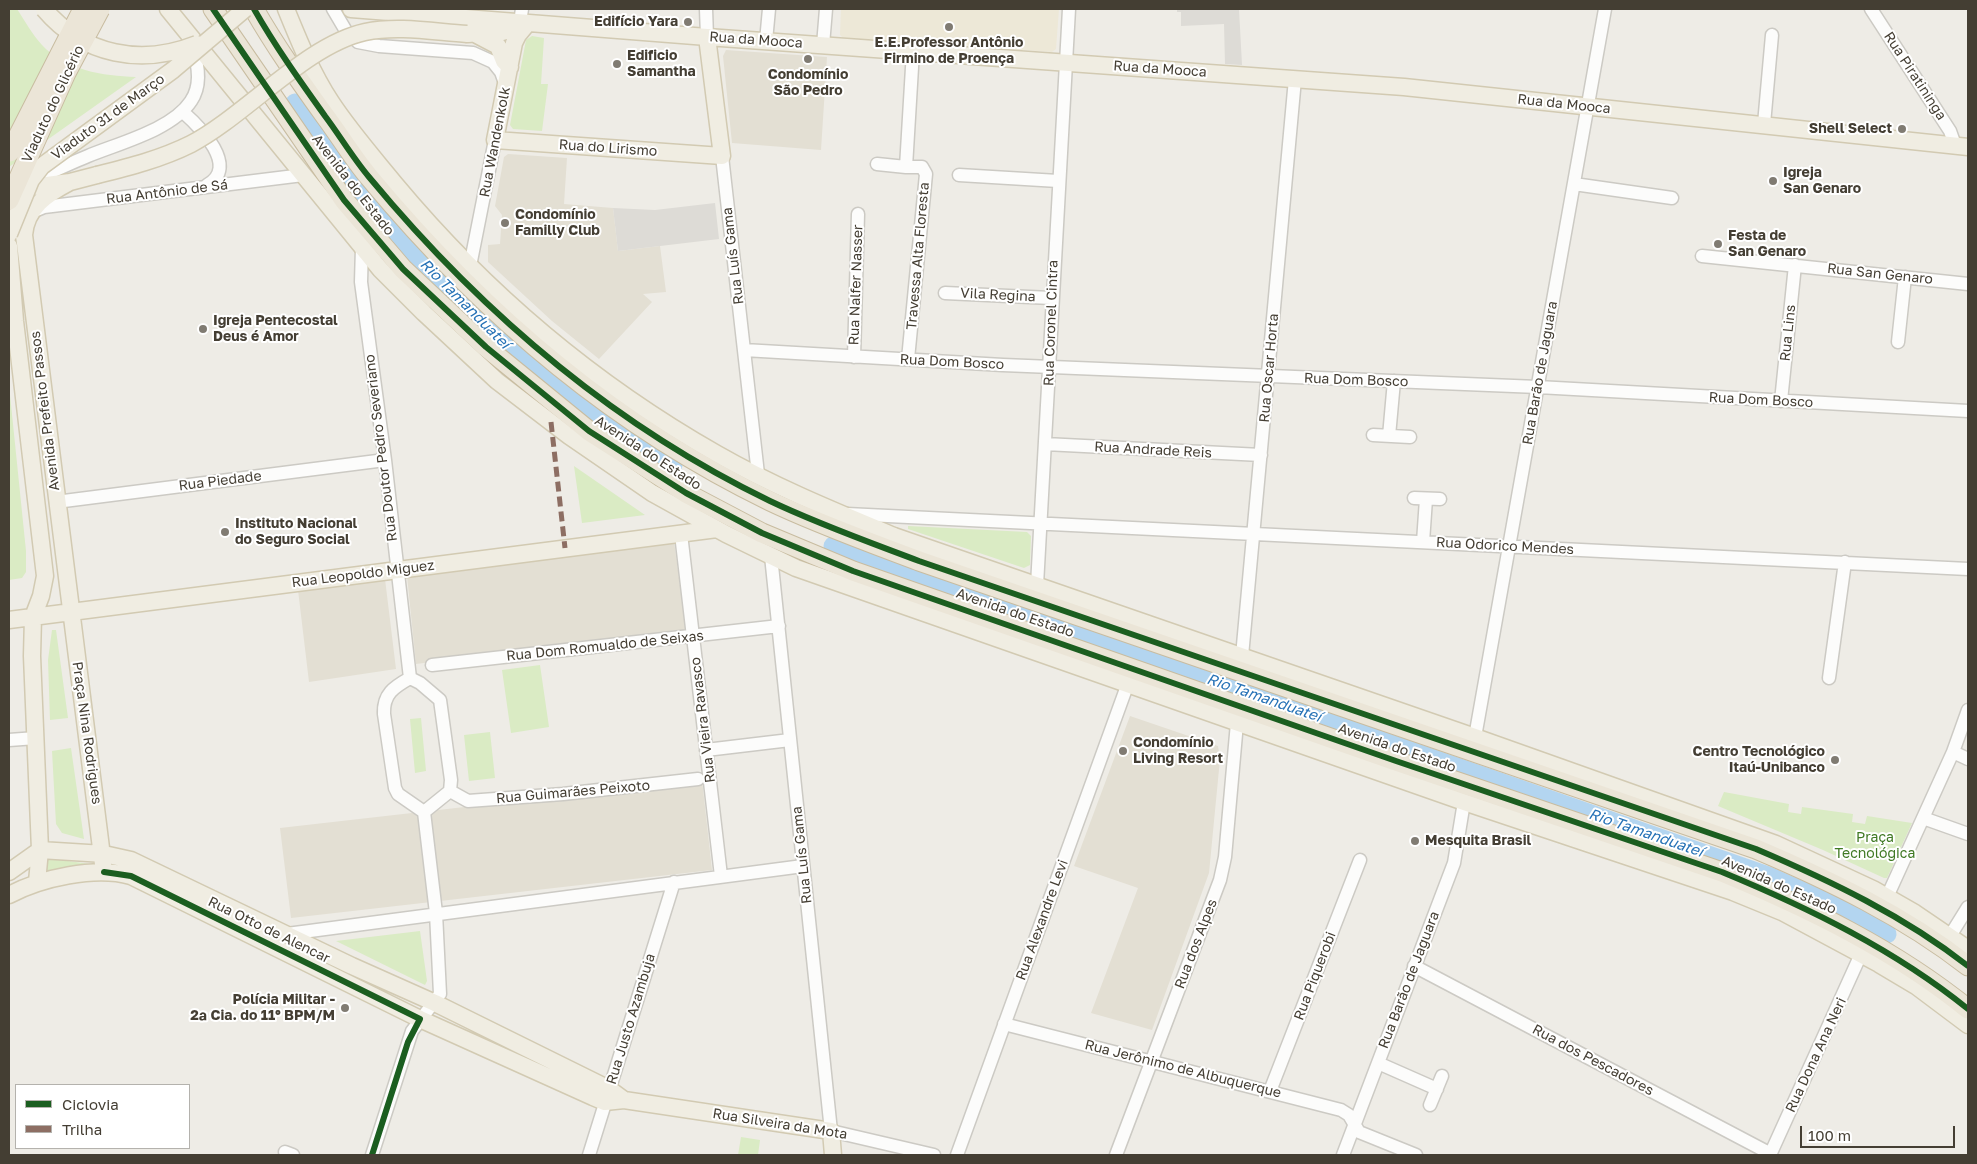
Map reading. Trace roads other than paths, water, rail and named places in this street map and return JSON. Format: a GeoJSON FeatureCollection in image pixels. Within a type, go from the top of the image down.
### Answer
{"type":"FeatureCollection","features":[{"type":"Feature","properties":{"kind":"highway"},"geometry":{"type":"LineString","coordinates":[[9,153],[24,109],[71,9]]}},
{"type":"Feature","properties":{"kind":"highway","name":"Viaduto do Glicério"},"geometry":{"type":"LineString","coordinates":[[9,153],[83,9]]}},
{"type":"Feature","properties":{"kind":"highway","name":"Viaduto do Glicério"},"geometry":{"type":"LineString","coordinates":[[9,200],[66,73],[100,9]]}},
{"type":"Feature","properties":{"kind":"highway","name":"Avenida do Estado"},"geometry":{"type":"LineString","coordinates":[[213,9],[344,200],[403,269],[486,347],[589,431],[686,493],[762,533],[853,571],[1396,761],[1722,872],[1770,892],[1838,925],[1917,972],[1968,1009]]}},
{"type":"Feature","properties":{"kind":"highway","name":"Avenida do Estado"},"geometry":{"type":"LineString","coordinates":[[254,9],[308,92],[368,176],[436,254],[503,319],[600,399],[650,433],[712,470],[779,505],[842,532],[918,561],[1756,849],[1835,883],[1868,901],[1968,966]]}},
{"type":"Feature","properties":{"kind":"main road","name":"Viaduto 31 de Março"},"geometry":{"type":"LineString","coordinates":[[44,9],[59,24],[78,37],[117,54],[137,57],[162,56],[211,39]]}},
{"type":"Feature","properties":{"kind":"main road","name":"Avenida do Estado"},"geometry":{"type":"LineString","coordinates":[[168,9],[380,269],[424,313],[497,381],[570,436],[645,488],[717,529],[796,568],[870,595],[1464,802],[1733,892],[1782,912],[1861,954],[1916,986],[1968,1025]]}},
{"type":"Feature","properties":{"kind":"main road","name":"Viaduto 31 de Março"},"geometry":{"type":"LineString","coordinates":[[9,234],[31,180],[42,166],[211,39],[245,9]]}},
{"type":"Feature","properties":{"kind":"main road"},"geometry":{"type":"LineString","coordinates":[[286,9],[314,73],[346,123],[436,233],[560,348],[630,400],[718,455],[839,513],[894,536],[1037,584],[1776,844],[1887,897],[1968,949]]}},
{"type":"Feature","properties":{"kind":"main road","name":"Rua da Mooca"},"geometry":{"type":"LineString","coordinates":[[350,9],[524,18],[707,37],[1404,87],[1962,146]]}},
{"type":"Feature","properties":{"kind":"main road"},"geometry":{"type":"LineString","coordinates":[[9,188],[70,182],[140,164],[191,144],[240,112],[296,69],[349,38],[366,32],[387,30],[471,34],[502,32],[524,18]]}},
{"type":"Feature","properties":{"kind":"main road","name":"Rua Wandenkolk"},"geometry":{"type":"LineString","coordinates":[[495,140],[510,67],[524,18]]}},
{"type":"Feature","properties":{"kind":"main road"},"geometry":{"type":"LineString","coordinates":[[471,34],[487,38],[498,46],[504,61],[510,67]]}},
{"type":"Feature","properties":{"kind":"main road","name":"Rua Luís Gama"},"geometry":{"type":"LineString","coordinates":[[707,37],[722,156]]}},
{"type":"Feature","properties":{"kind":"main road","name":"Rua do Lirismo"},"geometry":{"type":"LineString","coordinates":[[495,140],[722,156]]}},
{"type":"Feature","properties":{"kind":"main road"},"geometry":{"type":"LineString","coordinates":[[32,212],[40,200],[70,182]]}},
{"type":"Feature","properties":{"kind":"main road","name":"Avenida Prefeito Passos"},"geometry":{"type":"LineString","coordinates":[[32,212],[25,224],[24,235],[71,611]]}},
{"type":"Feature","properties":{"kind":"main road","name":"Avenida Prefeito Passos"},"geometry":{"type":"LineString","coordinates":[[9,246],[18,349],[45,576],[41,596],[33,617]]}},
{"type":"Feature","properties":{"kind":"main road","name":"Rua Leopoldo Miguez"},"geometry":{"type":"LineString","coordinates":[[9,620],[717,529]]}},
{"type":"Feature","properties":{"kind":"main road"},"geometry":{"type":"LineString","coordinates":[[9,607],[33,617],[32,656],[40,850],[37,882]]}},
{"type":"Feature","properties":{"kind":"main road","name":"Praça Nina Rodrigues"},"geometry":{"type":"LineString","coordinates":[[71,611],[104,854],[104,872]]}},
{"type":"Feature","properties":{"kind":"main road"},"geometry":{"type":"LineString","coordinates":[[9,872],[40,850]]}},
{"type":"Feature","properties":{"kind":"main road","name":"Rua Otto de Alencar"},"geometry":{"type":"LineString","coordinates":[[40,850],[104,854],[144,865],[434,1003],[607,1096]]}},
{"type":"Feature","properties":{"kind":"main road","name":"Rua Otto de Alencar"},"geometry":{"type":"LineString","coordinates":[[9,895],[37,882],[104,872],[131,876],[420,1019],[607,1096]]}},
{"type":"Feature","properties":{"kind":"main road","name":"Rua Silveira da Mota"},"geometry":{"type":"LineString","coordinates":[[607,1096],[831,1131]]}},
{"type":"Feature","properties":{"kind":"main road","name":"Rua Luís Gama"},"geometry":{"type":"LineString","coordinates":[[831,1131],[834,1155]]}},
{"type":"Feature","properties":{"kind":"street"},"geometry":{"type":"LineString","coordinates":[[333,9],[346,32],[358,42],[379,46],[472,53],[493,62],[501,72],[506,86]]}},
{"type":"Feature","properties":{"kind":"street"},"geometry":{"type":"LineString","coordinates":[[706,9],[707,37]]}},
{"type":"Feature","properties":{"kind":"street"},"geometry":{"type":"LineString","coordinates":[[766,41],[769,9]]}},
{"type":"Feature","properties":{"kind":"street"},"geometry":{"type":"LineString","coordinates":[[824,45],[826,9]]}},
{"type":"Feature","properties":{"kind":"street","name":"Rua Coronel Cintra"},"geometry":{"type":"LineString","coordinates":[[1037,584],[1069,9]]}},
{"type":"Feature","properties":{"kind":"street","name":"Rua Barão de Jaguara"},"geometry":{"type":"LineString","coordinates":[[1475,737],[1605,9]]}},
{"type":"Feature","properties":{"kind":"street","name":"Rua Piratininga"},"geometry":{"type":"LineString","coordinates":[[1871,9],[1950,131],[1962,146]]}},
{"type":"Feature","properties":{"kind":"street"},"geometry":{"type":"LineString","coordinates":[[9,188],[45,175],[159,127],[183,112],[196,94],[198,83],[196,56],[186,30]]}},
{"type":"Feature","properties":{"kind":"street"},"geometry":{"type":"LineString","coordinates":[[1764,124],[1772,36]]}},
{"type":"Feature","properties":{"kind":"street","name":"Travessa Alta Floresta"},"geometry":{"type":"LineString","coordinates":[[908,360],[926,174],[922,167],[906,167],[913,51]]}},
{"type":"Feature","properties":{"kind":"street","name":"Rua Oscar Horta"},"geometry":{"type":"LineString","coordinates":[[1242,656],[1295,79]]}},
{"type":"Feature","properties":{"kind":"street"},"geometry":{"type":"LineString","coordinates":[[183,112],[212,145],[220,163],[215,181],[205,186]]}},
{"type":"Feature","properties":{"kind":"street","name":"Rua Wandenkolk"},"geometry":{"type":"LineString","coordinates":[[470,266],[495,140]]}},
{"type":"Feature","properties":{"kind":"street","name":"Rua Luís Gama"},"geometry":{"type":"LineString","coordinates":[[722,156],[758,474]]}},
{"type":"Feature","properties":{"kind":"street"},"geometry":{"type":"LineString","coordinates":[[877,164],[906,167]]}},
{"type":"Feature","properties":{"kind":"street","name":"Rua Antônio de Sá"},"geometry":{"type":"LineString","coordinates":[[32,212],[44,208],[205,186],[303,175]]}},
{"type":"Feature","properties":{"kind":"street"},"geometry":{"type":"LineString","coordinates":[[959,175],[1058,181]]}},
{"type":"Feature","properties":{"kind":"street"},"geometry":{"type":"LineString","coordinates":[[1574,184],[1672,198]]}},
{"type":"Feature","properties":{"kind":"street","name":"Rua Nalfer Nasser"},"geometry":{"type":"LineString","coordinates":[[854,356],[858,214]]}},
{"type":"Feature","properties":{"kind":"street","name":"Rua Doutor Pedro Severiano"},"geometry":{"type":"LineString","coordinates":[[362,247],[361,282],[410,678]]}},
{"type":"Feature","properties":{"kind":"street","name":"Rua San Genaro"},"geometry":{"type":"LineString","coordinates":[[1702,256],[1968,284]]}},
{"type":"Feature","properties":{"kind":"street","name":"Rua Lins"},"geometry":{"type":"LineString","coordinates":[[1781,401],[1794,265]]}},
{"type":"Feature","properties":{"kind":"street"},"geometry":{"type":"LineString","coordinates":[[1898,342],[1905,276]]}},
{"type":"Feature","properties":{"kind":"street","name":"Vila Regina"},"geometry":{"type":"LineString","coordinates":[[945,293],[1052,298]]}},
{"type":"Feature","properties":{"kind":"street","name":"Rua Dom Bosco"},"geometry":{"type":"LineString","coordinates":[[744,350],[1049,367],[1538,387],[1968,411]]}},
{"type":"Feature","properties":{"kind":"street"},"geometry":{"type":"LineString","coordinates":[[1389,436],[1394,381]]}},
{"type":"Feature","properties":{"kind":"street"},"geometry":{"type":"LineString","coordinates":[[1373,435],[1410,437]]}},
{"type":"Feature","properties":{"kind":"street","name":"Rua Andrade Reis"},"geometry":{"type":"LineString","coordinates":[[1045,444],[1261,455]]}},
{"type":"Feature","properties":{"kind":"street","name":"Rua Piedade"},"geometry":{"type":"LineString","coordinates":[[56,502],[384,460]]}},
{"type":"Feature","properties":{"kind":"street"},"geometry":{"type":"LineString","coordinates":[[1423,542],[1420,498],[1440,499]]}},
{"type":"Feature","properties":{"kind":"street","name":"Rua Odorico Mendes"},"geometry":{"type":"LineString","coordinates":[[839,513],[1968,569]]}},
{"type":"Feature","properties":{"kind":"street","name":"Rua Vieira Ravasco"},"geometry":{"type":"LineString","coordinates":[[681,534],[720,876]]}},
{"type":"Feature","properties":{"kind":"street","name":"Rua Luís Gama"},"geometry":{"type":"LineString","coordinates":[[771,556],[831,1131]]}},
{"type":"Feature","properties":{"kind":"street"},"geometry":{"type":"LineString","coordinates":[[1828,678],[1845,562]]}},
{"type":"Feature","properties":{"kind":"street","name":"Rua Dom Romualdo de Seixas"},"geometry":{"type":"LineString","coordinates":[[432,665],[778,626]]}},
{"type":"Feature","properties":{"kind":"street"},"geometry":{"type":"LineString","coordinates":[[372,1155],[408,1042],[420,1019],[434,1003],[440,990],[436,913],[424,812],[398,794],[384,714],[384,703],[387,696],[394,687],[410,678],[430,690],[442,705],[451,780],[450,791],[424,812]]}},
{"type":"Feature","properties":{"kind":"street","name":"Rua Alexandre Levi"},"geometry":{"type":"LineString","coordinates":[[958,1155],[1127,686]]}},
{"type":"Feature","properties":{"kind":"street"},"geometry":{"type":"LineString","coordinates":[[1887,897],[1953,752],[1968,710]]}},
{"type":"Feature","properties":{"kind":"street","name":"Rua dos Alpes"},"geometry":{"type":"LineString","coordinates":[[1116,1155],[1220,880],[1225,857],[1237,723]]}},
{"type":"Feature","properties":{"kind":"street"},"geometry":{"type":"LineString","coordinates":[[9,740],[36,738]]}},
{"type":"Feature","properties":{"kind":"street"},"geometry":{"type":"LineString","coordinates":[[706,750],[790,740]]}},
{"type":"Feature","properties":{"kind":"street"},"geometry":{"type":"LineString","coordinates":[[1953,752],[1968,759]]}},
{"type":"Feature","properties":{"kind":"street","name":"Rua Guimarães Peixoto"},"geometry":{"type":"LineString","coordinates":[[450,791],[468,801],[563,794],[698,779]]}},
{"type":"Feature","properties":{"kind":"street","name":"Rua Barão de Jaguara"},"geometry":{"type":"LineString","coordinates":[[1343,1155],[1454,863],[1464,802]]}},
{"type":"Feature","properties":{"kind":"street"},"geometry":{"type":"LineString","coordinates":[[1923,818],[1968,834]]}},
{"type":"Feature","properties":{"kind":"street","name":"Rua Piquerobi"},"geometry":{"type":"LineString","coordinates":[[1270,1091],[1360,860]]}},
{"type":"Feature","properties":{"kind":"street"},"geometry":{"type":"LineString","coordinates":[[287,934],[804,866]]}},
{"type":"Feature","properties":{"kind":"street","name":"Rua Justo Azambuja"},"geometry":{"type":"LineString","coordinates":[[590,1155],[674,882]]}},
{"type":"Feature","properties":{"kind":"street"},"geometry":{"type":"LineString","coordinates":[[1950,936],[1968,907]]}},
{"type":"Feature","properties":{"kind":"street","name":"Rua Dona Ana Neri"},"geometry":{"type":"LineString","coordinates":[[1770,1154],[1861,954]]}},
{"type":"Feature","properties":{"kind":"street","name":"Rua dos Pescadores"},"geometry":{"type":"LineString","coordinates":[[1414,966],[1770,1154]]}},
{"type":"Feature","properties":{"kind":"street","name":"Rua Jerônimo de Albuquerque"},"geometry":{"type":"LineString","coordinates":[[1004,1024],[1341,1110],[1349,1115],[1359,1132],[1416,1155]]}},
{"type":"Feature","properties":{"kind":"street"},"geometry":{"type":"LineString","coordinates":[[1378,1063],[1437,1089]]}},
{"type":"Feature","properties":{"kind":"street"},"geometry":{"type":"LineString","coordinates":[[1430,1104],[1442,1076]]}},
{"type":"Feature","properties":{"kind":"street","name":"Rua Silveira da Mota"},"geometry":{"type":"LineString","coordinates":[[831,1131],[934,1155]]}},
{"type":"Feature","properties":{"kind":"waterway","name":"Rio Tamanduateí"},"geometry":{"type":"LineString","coordinates":[[295,103],[325,145],[389,225],[458,300],[495,336],[586,410],[673,465]]}},
{"type":"Feature","properties":{"kind":"waterway","name":"Rio Tamanduateí"},"geometry":{"type":"LineString","coordinates":[[833,546],[894,570],[1768,876],[1825,901],[1887,934]]}},
{"type":"Feature","properties":{"kind":"place","name":"Edifício Yara"},"geometry":{"type":"Point","coordinates":[688,22]}},
{"type":"Feature","properties":{"kind":"place","name":"E.E.Professor Antônio Firmino de Proença"},"geometry":{"type":"Point","coordinates":[949,27]}},
{"type":"Feature","properties":{"kind":"place","name":"Condomínio São Pedro"},"geometry":{"type":"Point","coordinates":[808,59]}},
{"type":"Feature","properties":{"kind":"place","name":"Edificio Samantha"},"geometry":{"type":"Point","coordinates":[617,64]}},
{"type":"Feature","properties":{"kind":"place","name":"Shell Select"},"geometry":{"type":"Point","coordinates":[1902,129]}},
{"type":"Feature","properties":{"kind":"place","name":"Igreja San Genaro"},"geometry":{"type":"Point","coordinates":[1773,181]}},
{"type":"Feature","properties":{"kind":"place","name":"Condomínio Familly Club"},"geometry":{"type":"Point","coordinates":[505,223]}},
{"type":"Feature","properties":{"kind":"place","name":"Festa de San Genaro"},"geometry":{"type":"Point","coordinates":[1718,244]}},
{"type":"Feature","properties":{"kind":"place","name":"Igreja Pentecostal Deus é Amor"},"geometry":{"type":"Point","coordinates":[203,329]}},
{"type":"Feature","properties":{"kind":"place","name":"Instituto Nacional do Seguro Social"},"geometry":{"type":"Point","coordinates":[225,532]}},
{"type":"Feature","properties":{"kind":"place","name":"Condomínio Living Resort"},"geometry":{"type":"Point","coordinates":[1123,751]}},
{"type":"Feature","properties":{"kind":"place","name":"Centro Tecnológico Itaú-Unibanco"},"geometry":{"type":"Point","coordinates":[1835,760]}},
{"type":"Feature","properties":{"kind":"place","name":"Mesquita Brasil"},"geometry":{"type":"Point","coordinates":[1415,841]}},
{"type":"Feature","properties":{"kind":"place","name":"Polícia Militar - 2ª Cia. do 11º BPM/M"},"geometry":{"type":"Point","coordinates":[345,1008]}},
{"type":"Feature","properties":{"kind":"park label","name":"Praça Tecnológica"},"geometry":{"type":"Point","coordinates":[1875,846]}}]}
